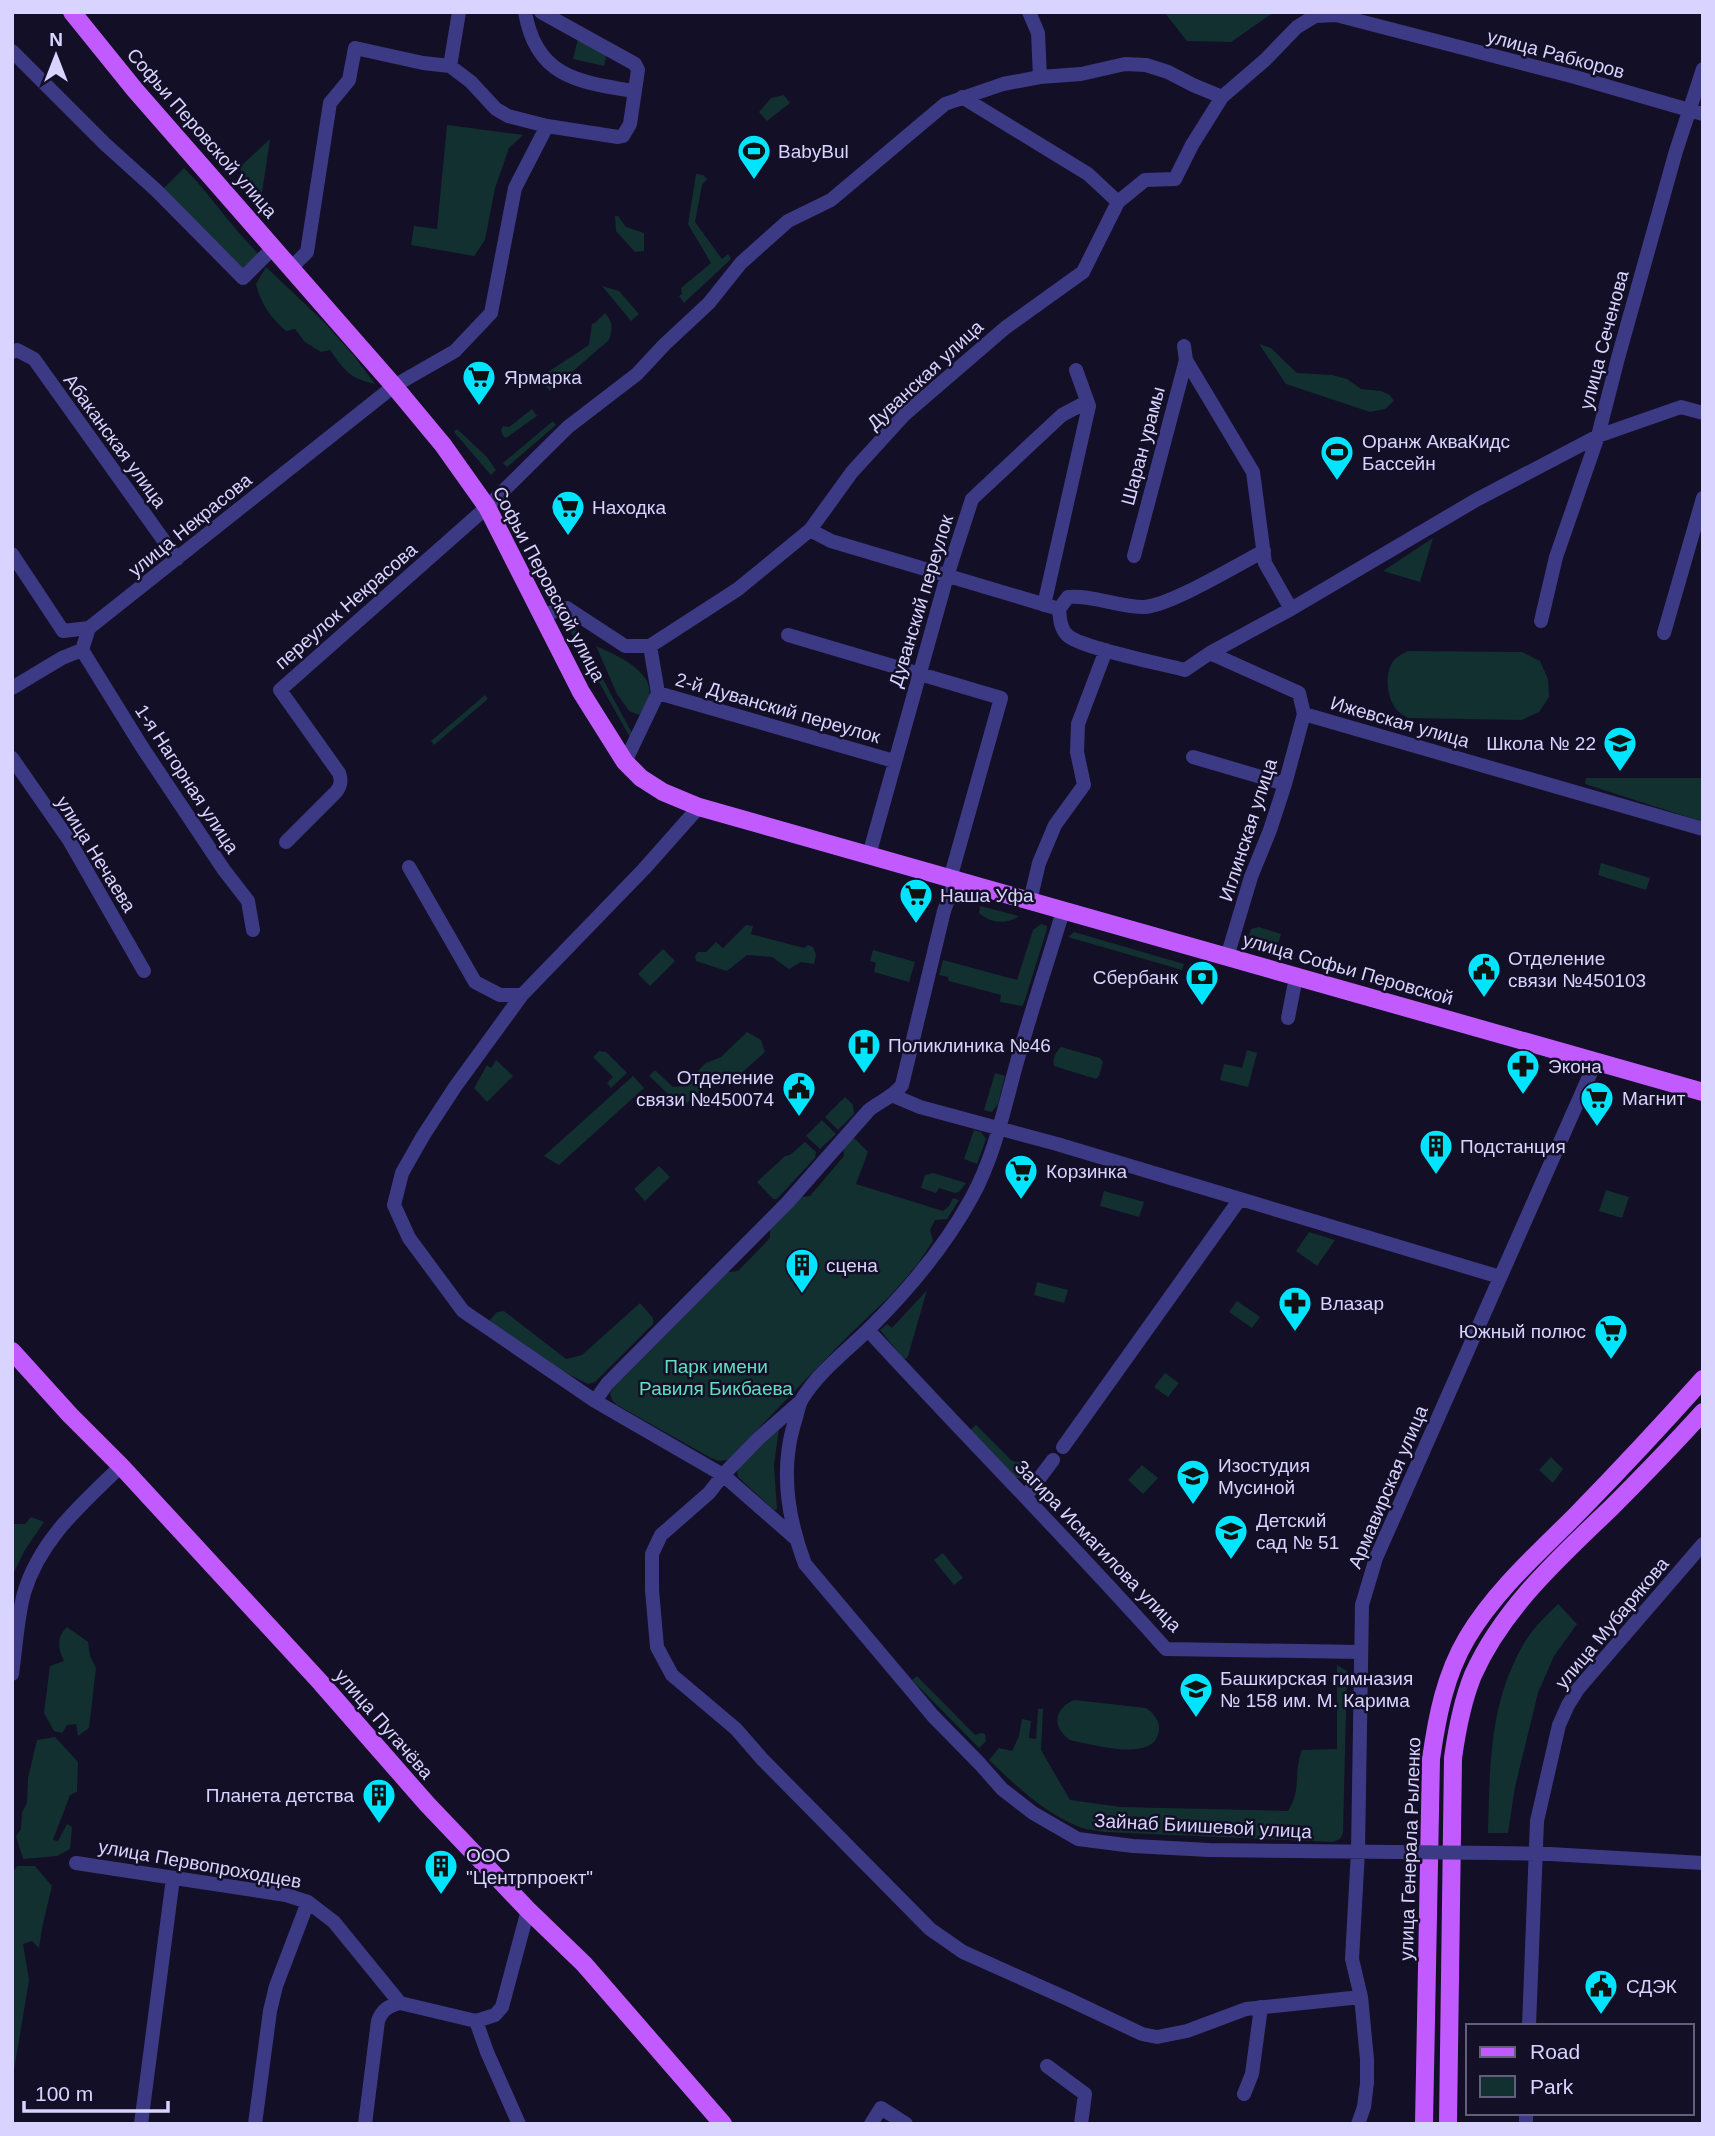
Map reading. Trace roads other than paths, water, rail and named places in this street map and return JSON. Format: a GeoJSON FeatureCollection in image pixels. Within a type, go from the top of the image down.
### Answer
{"type":"FeatureCollection","features":[{"type":"Feature","properties":{"kind":"main road","name":"Софьи Перовской улица"},"geometry":{"type":"LineString","coordinates":[[72,12],[135,90],[443,445],[487,507],[582,692],[625,762],[641,778],[663,792],[699,807],[1063,911]]}},
{"type":"Feature","properties":{"kind":"main road","name":"улица Софьи Перовской"},"geometry":{"type":"LineString","coordinates":[[1063,911],[1703,1092]]}},
{"type":"Feature","properties":{"kind":"main road","name":"улица Пугачёва"},"geometry":{"type":"LineString","coordinates":[[12,1352],[121,1466],[427,1804],[528,1910],[584,1964],[723,2124]]}},
{"type":"Feature","properties":{"kind":"main road","name":"улица Генерала Рыленко"},"geometry":{"type":"LineString","coordinates":[[1423,2124],[1431,1759],[1437,1715],[1450,1675],[1467,1638],[1494,1601],[1639,1451],[1703,1379]]}},
{"type":"Feature","properties":{"kind":"main road","name":"улица Генерала Рыленко"},"geometry":{"type":"LineString","coordinates":[[1448,2124],[1452,1758],[1459,1715],[1474,1675],[1506,1617],[1547,1570],[1653,1467],[1703,1412]]}},
{"type":"Feature","properties":{"kind":"street"},"geometry":{"type":"LineString","coordinates":[[450,66],[459,12]]}},
{"type":"Feature","properties":{"kind":"street"},"geometry":{"type":"LineString","coordinates":[[525,12],[534,44],[548,63],[569,77],[634,91]]}},
{"type":"Feature","properties":{"kind":"street"},"geometry":{"type":"LineString","coordinates":[[291,268],[306,252],[330,103],[349,80],[355,48],[450,66],[471,82],[496,109],[508,116],[547,126],[618,138],[624,136],[630,124],[638,70],[635,64],[541,12]]}},
{"type":"Feature","properties":{"kind":"street"},"geometry":{"type":"LineString","coordinates":[[1029,12],[1038,33],[1040,77]]}},
{"type":"Feature","properties":{"kind":"street","name":"улица Рабкоров"},"geometry":{"type":"LineString","coordinates":[[1222,97],[1265,60],[1297,27],[1315,16],[1336,15],[1575,77],[1696,112]]}},
{"type":"Feature","properties":{"kind":"street"},"geometry":{"type":"LineString","coordinates":[[13,54],[157,191],[243,278],[273,248]]}},
{"type":"Feature","properties":{"kind":"street"},"geometry":{"type":"LineString","coordinates":[[487,507],[568,427],[638,374],[664,345],[709,303],[741,264],[788,221],[831,200],[945,104],[1003,84],[1040,77],[1081,74],[1125,64],[1146,65],[1168,72],[1222,97]]}},
{"type":"Feature","properties":{"kind":"street","name":"улица Сеченова"},"geometry":{"type":"LineString","coordinates":[[1541,621],[1556,557],[1598,436],[1618,358],[1696,112],[1703,69]]}},
{"type":"Feature","properties":{"kind":"street"},"geometry":{"type":"LineString","coordinates":[[962,97],[1088,174],[1118,202]]}},
{"type":"Feature","properties":{"kind":"street","name":"Дуванская улица"},"geometry":{"type":"LineString","coordinates":[[649,646],[738,589],[810,530],[852,472],[904,415],[1004,328],[1083,272],[1118,202],[1145,180],[1175,179],[1192,145],[1222,97]]}},
{"type":"Feature","properties":{"kind":"street","name":"улица Некрасова"},"geometry":{"type":"LineString","coordinates":[[89,628],[394,386],[455,351],[491,313],[515,188],[547,126]]}},
{"type":"Feature","properties":{"kind":"street","name":"Абаканская улица"},"geometry":{"type":"LineString","coordinates":[[15,351],[34,359],[177,559]]}},
{"type":"Feature","properties":{"kind":"street","name":"Шаран урамы"},"geometry":{"type":"LineString","coordinates":[[1134,556],[1185,353],[1253,472],[1264,551]]}},
{"type":"Feature","properties":{"kind":"street"},"geometry":{"type":"LineString","coordinates":[[1044,605],[1089,406],[1076,370]]}},
{"type":"Feature","properties":{"kind":"street","name":"Дуванский переулок"},"geometry":{"type":"LineString","coordinates":[[869,855],[947,576],[972,499],[1062,415],[1081,405],[1089,406]]}},
{"type":"Feature","properties":{"kind":"street"},"geometry":{"type":"LineString","coordinates":[[1291,609],[1265,564],[1264,551],[1172,598],[1146,607],[1112,604],[1082,596],[1068,597],[1059,609],[1060,625],[1069,637],[1106,650],[1185,670],[1210,653],[1291,609],[1476,500],[1598,436],[1681,407],[1703,413]]}},
{"type":"Feature","properties":{"kind":"street"},"geometry":{"type":"LineString","coordinates":[[1664,633],[1703,498]]}},
{"type":"Feature","properties":{"kind":"street","name":"переулок Некрасова"},"geometry":{"type":"LineString","coordinates":[[286,842],[336,792],[341,778],[280,690],[487,507]]}},
{"type":"Feature","properties":{"kind":"street"},"geometry":{"type":"LineString","coordinates":[[810,530],[831,541],[1059,609]]}},
{"type":"Feature","properties":{"kind":"street"},"geometry":{"type":"LineString","coordinates":[[12,554],[63,631],[89,628],[82,650],[62,658],[12,688]]}},
{"type":"Feature","properties":{"kind":"street"},"geometry":{"type":"LineString","coordinates":[[542,615],[567,608],[625,646],[649,646]]}},
{"type":"Feature","properties":{"kind":"street"},"geometry":{"type":"LineString","coordinates":[[595,1401],[607,1384],[788,1202],[869,1110],[894,1096],[902,1085],[944,911],[1001,698],[788,635]]}},
{"type":"Feature","properties":{"kind":"street","name":"2-й Дуванский переулок"},"geometry":{"type":"LineString","coordinates":[[649,646],[658,693],[894,761]]}},
{"type":"Feature","properties":{"kind":"street","name":"1-я Нагорная улица"},"geometry":{"type":"LineString","coordinates":[[82,650],[142,747],[224,870],[248,901],[253,930]]}},
{"type":"Feature","properties":{"kind":"street"},"geometry":{"type":"LineString","coordinates":[[1030,901],[1039,863],[1055,825],[1084,785],[1077,752],[1078,724],[1106,650]]}},
{"type":"Feature","properties":{"kind":"street","name":"Ижевская улица"},"geometry":{"type":"LineString","coordinates":[[1210,653],[1299,692],[1304,714],[1703,829]]}},
{"type":"Feature","properties":{"kind":"street"},"geometry":{"type":"LineString","coordinates":[[625,762],[658,693]]}},
{"type":"Feature","properties":{"kind":"street","name":"Иглинская улица"},"geometry":{"type":"LineString","coordinates":[[1227,957],[1251,877],[1285,784],[1304,714]]}},
{"type":"Feature","properties":{"kind":"street"},"geometry":{"type":"LineString","coordinates":[[1192,757],[1285,784]]}},
{"type":"Feature","properties":{"kind":"street","name":"улица Нечаева"},"geometry":{"type":"LineString","coordinates":[[12,758],[69,840],[144,971]]}},
{"type":"Feature","properties":{"kind":"street","name":"Зайнаб Биишевой улица"},"geometry":{"type":"LineString","coordinates":[[699,807],[644,869],[522,995],[423,1136],[402,1173],[394,1205],[409,1238],[463,1311],[595,1401],[723,1475],[795,1538]]}},
{"type":"Feature","properties":{"kind":"street"},"geometry":{"type":"LineString","coordinates":[[409,867],[475,982],[500,995],[522,995]]}},
{"type":"Feature","properties":{"kind":"street","name":"Зайнаб Биишевой улица"},"geometry":{"type":"LineString","coordinates":[[1063,911],[988,1163],[972,1197],[944,1242],[894,1303],[822,1373],[801,1401],[788,1452],[788,1494],[795,1538],[805,1564],[933,1716],[1002,1789],[1033,1813],[1078,1839],[1182,1849],[1535,1854],[1703,1863]]}},
{"type":"Feature","properties":{"kind":"street"},"geometry":{"type":"LineString","coordinates":[[1289,1018],[1296,977]]}},
{"type":"Feature","properties":{"kind":"street","name":"Армавирская улица"},"geometry":{"type":"LineString","coordinates":[[1358,2124],[1364,2107],[1367,2083],[1361,1997],[1352,1959],[1358,1851],[1362,1605],[1376,1558],[1595,1063]]}},
{"type":"Feature","properties":{"kind":"street"},"geometry":{"type":"LineString","coordinates":[[894,1096],[920,1107],[1500,1277]]}},
{"type":"Feature","properties":{"kind":"street"},"geometry":{"type":"LineString","coordinates":[[1063,1447],[1240,1199]]}},
{"type":"Feature","properties":{"kind":"street","name":"Загира Исмагилова улица"},"geometry":{"type":"LineString","coordinates":[[868,1330],[984,1455],[1026,1496],[1166,1649],[1361,1651]]}},
{"type":"Feature","properties":{"kind":"street"},"geometry":{"type":"LineString","coordinates":[[801,1401],[723,1475],[709,1493],[661,1535],[652,1554],[657,1647],[672,1675],[736,1729],[762,1759],[930,1929],[963,1952],[1142,2034],[1157,2037],[1171,2035],[1245,2009],[1361,1997]]}},
{"type":"Feature","properties":{"kind":"street"},"geometry":{"type":"LineString","coordinates":[[1026,1496],[1053,1460]]}},
{"type":"Feature","properties":{"kind":"street"},"geometry":{"type":"LineString","coordinates":[[12,1674],[15,1634],[24,1595],[44,1548],[70,1516],[121,1466]]}},
{"type":"Feature","properties":{"kind":"street","name":"улица Мубарякова"},"geometry":{"type":"LineString","coordinates":[[1529,2024],[1537,1821],[1559,1725],[1578,1689],[1703,1544]]}},
{"type":"Feature","properties":{"kind":"street","name":"улица Первопроходцев"},"geometry":{"type":"LineString","coordinates":[[76,1863],[286,1895],[308,1902],[334,1922],[400,2003]]}},
{"type":"Feature","properties":{"kind":"street"},"geometry":{"type":"LineString","coordinates":[[141,2124],[173,1878]]}},
{"type":"Feature","properties":{"kind":"street"},"geometry":{"type":"LineString","coordinates":[[254,2124],[275,1986],[308,1902]]}},
{"type":"Feature","properties":{"kind":"street"},"geometry":{"type":"LineString","coordinates":[[366,2124],[382,2012],[400,2003],[476,2021],[495,2015],[502,2007],[528,1910]]}},
{"type":"Feature","properties":{"kind":"street"},"geometry":{"type":"LineString","coordinates":[[1244,2094],[1252,2074],[1261,2007]]}},
{"type":"Feature","properties":{"kind":"street"},"geometry":{"type":"LineString","coordinates":[[476,2021],[519,2124]]}},
{"type":"Feature","properties":{"kind":"street"},"geometry":{"type":"LineString","coordinates":[[1047,2066],[1085,2094],[1081,2124]]}},
{"type":"Feature","properties":{"kind":"street"},"geometry":{"type":"LineString","coordinates":[[871,2124],[881,2108],[906,2124]]}},
{"type":"Feature","properties":{"kind":"place","name":"BabyBul"},"geometry":{"type":"Point","coordinates":[754,181]}},
{"type":"Feature","properties":{"kind":"place","name":"Ярмарка"},"geometry":{"type":"Point","coordinates":[479,407]}},
{"type":"Feature","properties":{"kind":"place","name":"Оранж АкваКидс Бассейн"},"geometry":{"type":"Point","coordinates":[1337,482]}},
{"type":"Feature","properties":{"kind":"place","name":"Находка"},"geometry":{"type":"Point","coordinates":[568,537]}},
{"type":"Feature","properties":{"kind":"place","name":"Школа № 22"},"geometry":{"type":"Point","coordinates":[1620,773]}},
{"type":"Feature","properties":{"kind":"place","name":"Наша Уфа"},"geometry":{"type":"Point","coordinates":[916,925]}},
{"type":"Feature","properties":{"kind":"place","name":"Отделение связи №450103"},"geometry":{"type":"Point","coordinates":[1484,999]}},
{"type":"Feature","properties":{"kind":"place","name":"Сбербанк"},"geometry":{"type":"Point","coordinates":[1202,1007]}},
{"type":"Feature","properties":{"kind":"place","name":"Поликлиника №46"},"geometry":{"type":"Point","coordinates":[864,1075]}},
{"type":"Feature","properties":{"kind":"place","name":"Экона"},"geometry":{"type":"Point","coordinates":[1523,1096]}},
{"type":"Feature","properties":{"kind":"place","name":"Отделение связи №450074"},"geometry":{"type":"Point","coordinates":[799,1118]}},
{"type":"Feature","properties":{"kind":"place","name":"Магнит"},"geometry":{"type":"Point","coordinates":[1597,1128]}},
{"type":"Feature","properties":{"kind":"place","name":"Подстанция"},"geometry":{"type":"Point","coordinates":[1436,1176]}},
{"type":"Feature","properties":{"kind":"place","name":"Корзинка"},"geometry":{"type":"Point","coordinates":[1021,1201]}},
{"type":"Feature","properties":{"kind":"place","name":"сцена"},"geometry":{"type":"Point","coordinates":[802,1295]}},
{"type":"Feature","properties":{"kind":"place","name":"Влазар"},"geometry":{"type":"Point","coordinates":[1295,1333]}},
{"type":"Feature","properties":{"kind":"place","name":"Южный полюс"},"geometry":{"type":"Point","coordinates":[1611,1361]}},
{"type":"Feature","properties":{"kind":"place","name":"Изостудия Мусиной"},"geometry":{"type":"Point","coordinates":[1193,1506]}},
{"type":"Feature","properties":{"kind":"place","name":"Детский сад № 51"},"geometry":{"type":"Point","coordinates":[1231,1561]}},
{"type":"Feature","properties":{"kind":"place","name":"Башкирская гимназия № 158 им. М. Карима"},"geometry":{"type":"Point","coordinates":[1196,1719]}},
{"type":"Feature","properties":{"kind":"place","name":"Планета детства"},"geometry":{"type":"Point","coordinates":[379,1825]}},
{"type":"Feature","properties":{"kind":"place","name":"ООО \"Центрпроект\""},"geometry":{"type":"Point","coordinates":[441,1896]}},
{"type":"Feature","properties":{"kind":"place","name":"СДЭК"},"geometry":{"type":"Point","coordinates":[1601,2016]}},
{"type":"Feature","properties":{"kind":"park label","name":"Парк имени Равиля Бикбаева"},"geometry":{"type":"Point","coordinates":[716,1377]}}]}
